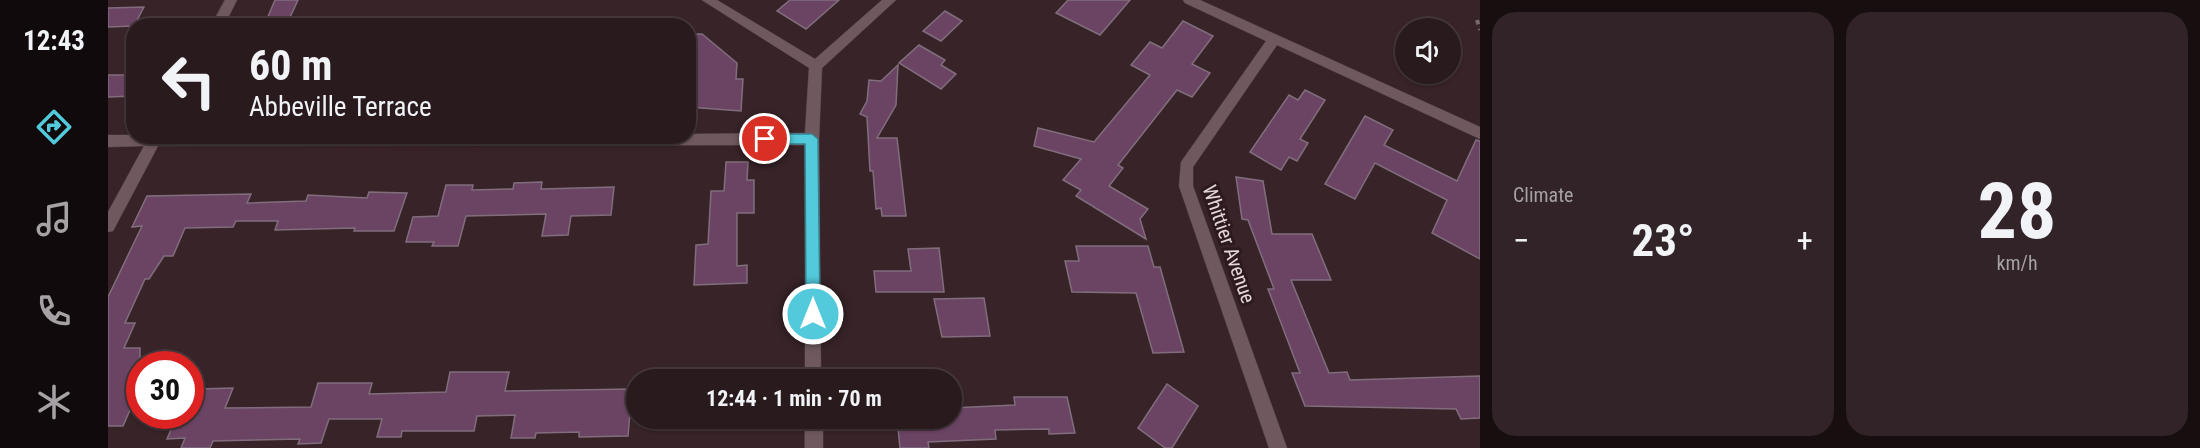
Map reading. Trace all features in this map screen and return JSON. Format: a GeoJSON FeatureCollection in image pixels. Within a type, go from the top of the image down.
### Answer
{"type":"FeatureCollection","features":[{"type":"Feature","properties":{"kind":"street"},"geometry":{"type":"LineString","coordinates":[[221,18],[231,0]]}},
{"type":"Feature","properties":{"kind":"street"},"geometry":{"type":"LineString","coordinates":[[708,0],[816,66]]}},
{"type":"Feature","properties":{"kind":"street"},"geometry":{"type":"LineString","coordinates":[[813,369],[812,139],[816,66],[890,0]]}},
{"type":"Feature","properties":{"kind":"street"},"geometry":{"type":"LineString","coordinates":[[1189,0],[1480,133]]}},
{"type":"Feature","properties":{"kind":"street","name":"Whittier Avenue"},"geometry":{"type":"LineString","coordinates":[[1275,38],[1186,166],[1186,186],[1278,448]]}},
{"type":"Feature","properties":{"kind":"street"},"geometry":{"type":"LineString","coordinates":[[696,139],[812,139]]}},
{"type":"Feature","properties":{"kind":"street"},"geometry":{"type":"LineString","coordinates":[[108,141],[126,140]]}},
{"type":"Feature","properties":{"kind":"street"},"geometry":{"type":"LineString","coordinates":[[108,226],[153,144]]}},
{"type":"Feature","properties":{"kind":"street"},"geometry":{"type":"LineString","coordinates":[[814,429],[814,448]]}},
{"type":"Feature","properties":{"kind":"path"},"geometry":{"type":"LineString","coordinates":[[1477,20],[1480,30]]}},
{"type":"Feature","properties":{"kind":"building"},"geometry":{"type":"Polygon","coordinates":[[[275,0],[298,0],[290,18],[267,18],[275,0]]]}},
{"type":"Feature","properties":{"kind":"building"},"geometry":{"type":"Polygon","coordinates":[[[790,0],[839,0],[806,29],[777,11],[790,0]]]}},
{"type":"Feature","properties":{"kind":"building"},"geometry":{"type":"Polygon","coordinates":[[[1068,0],[1130,0],[1100,35],[1056,13],[1068,0]]]}},
{"type":"Feature","properties":{"kind":"building"},"geometry":{"type":"Polygon","coordinates":[[[144,7],[138,18],[126,18],[126,26],[108,27],[108,8],[144,7]]]}},
{"type":"Feature","properties":{"kind":"building"},"geometry":{"type":"Polygon","coordinates":[[[945,11],[962,21],[941,41],[923,31],[945,11]]]}},
{"type":"Feature","properties":{"kind":"building"},"geometry":{"type":"Polygon","coordinates":[[[1183,21],[1213,36],[1192,64],[1210,73],[1192,97],[1177,90],[1118,165],[1123,168],[1109,186],[1148,209],[1140,219],[1146,239],[1076,196],[1081,190],[1063,180],[1081,159],[1034,146],[1038,128],[1094,142],[1150,75],[1131,65],[1150,42],[1162,48],[1183,21]]]}},
{"type":"Feature","properties":{"kind":"building"},"geometry":{"type":"Polygon","coordinates":[[[696,34],[702,34],[737,63],[736,79],[743,79],[741,111],[696,108],[696,34]]]}},
{"type":"Feature","properties":{"kind":"building"},"geometry":{"type":"Polygon","coordinates":[[[919,45],[945,60],[941,65],[956,74],[941,89],[899,63],[919,45]]]}},
{"type":"Feature","properties":{"kind":"building"},"geometry":{"type":"Polygon","coordinates":[[[898,65],[896,105],[877,138],[897,138],[906,216],[882,216],[881,208],[876,209],[873,171],[870,171],[867,117],[860,114],[867,101],[869,80],[881,81],[898,65]]]}},
{"type":"Feature","properties":{"kind":"building"},"geometry":{"type":"Polygon","coordinates":[[[108,75],[126,75],[126,96],[108,97],[108,75]]]}},
{"type":"Feature","properties":{"kind":"building"},"geometry":{"type":"Polygon","coordinates":[[[1305,90],[1325,100],[1300,139],[1308,143],[1297,161],[1289,157],[1281,170],[1250,152],[1289,95],[1298,100],[1305,90]]]}},
{"type":"Feature","properties":{"kind":"building"},"geometry":{"type":"Polygon","coordinates":[[[1365,116],[1393,130],[1384,145],[1457,181],[1476,140],[1480,141],[1480,259],[1432,233],[1447,200],[1375,163],[1355,199],[1325,184],[1365,116]]]}},
{"type":"Feature","properties":{"kind":"building"},"geometry":{"type":"Polygon","coordinates":[[[726,162],[748,162],[747,180],[754,180],[754,213],[737,213],[737,266],[747,265],[747,283],[694,285],[696,245],[708,244],[711,191],[724,191],[726,162]]]}},
{"type":"Feature","properties":{"kind":"building"},"geometry":{"type":"Polygon","coordinates":[[[1236,177],[1263,181],[1272,234],[1312,234],[1331,280],[1291,280],[1329,373],[1347,372],[1350,380],[1480,376],[1480,418],[1461,419],[1456,409],[1305,406],[1292,373],[1300,373],[1268,289],[1274,289],[1248,220],[1242,219],[1236,177]]]}},
{"type":"Feature","properties":{"kind":"building"},"geometry":{"type":"Polygon","coordinates":[[[542,182],[541,189],[614,187],[611,215],[571,216],[568,235],[542,236],[546,214],[466,216],[458,246],[432,246],[434,242],[406,242],[413,217],[438,216],[446,185],[473,185],[472,190],[513,189],[514,183],[542,182]]]}},
{"type":"Feature","properties":{"kind":"building"},"geometry":{"type":"Polygon","coordinates":[[[369,192],[407,193],[394,231],[354,231],[355,228],[275,230],[278,221],[236,221],[233,227],[185,228],[173,256],[164,256],[149,279],[145,279],[125,323],[135,323],[124,348],[140,348],[140,351],[126,351],[126,419],[123,426],[108,426],[108,297],[142,226],[132,227],[147,196],[251,194],[247,203],[306,201],[308,195],[367,198],[369,192]]]}},
{"type":"Feature","properties":{"kind":"building"},"geometry":{"type":"Polygon","coordinates":[[[1076,246],[1148,246],[1154,267],[1160,267],[1184,352],[1153,353],[1136,293],[1072,292],[1065,261],[1079,261],[1076,246]]]}},
{"type":"Feature","properties":{"kind":"building"},"geometry":{"type":"Polygon","coordinates":[[[939,248],[944,292],[876,292],[874,271],[911,271],[908,249],[939,248]]]}},
{"type":"Feature","properties":{"kind":"building"},"geometry":{"type":"Polygon","coordinates":[[[984,298],[990,336],[942,337],[934,299],[984,298]]]}},
{"type":"Feature","properties":{"kind":"building"},"geometry":{"type":"Polygon","coordinates":[[[450,372],[509,372],[505,391],[626,389],[628,436],[579,437],[579,432],[536,433],[535,438],[511,438],[515,415],[477,416],[474,431],[402,431],[401,437],[377,437],[382,419],[329,419],[321,443],[298,444],[300,439],[213,441],[210,448],[181,448],[185,438],[167,439],[171,429],[204,429],[204,389],[233,388],[225,408],[311,407],[318,383],[372,383],[369,394],[446,392],[450,372]]]}},
{"type":"Feature","properties":{"kind":"building"},"geometry":{"type":"Polygon","coordinates":[[[1167,384],[1198,406],[1172,448],[1165,448],[1138,428],[1167,384]]]}},
{"type":"Feature","properties":{"kind":"building"},"geometry":{"type":"Polygon","coordinates":[[[1014,397],[1067,397],[1075,433],[1049,434],[1049,429],[995,430],[996,439],[928,442],[929,448],[900,448],[898,429],[962,429],[962,407],[1015,405],[1014,397]]]}},
{"type":"Feature","properties":{"kind":"route"},"geometry":{"type":"LineString","coordinates":[[765,139],[812,139],[813,314]]}}]}
